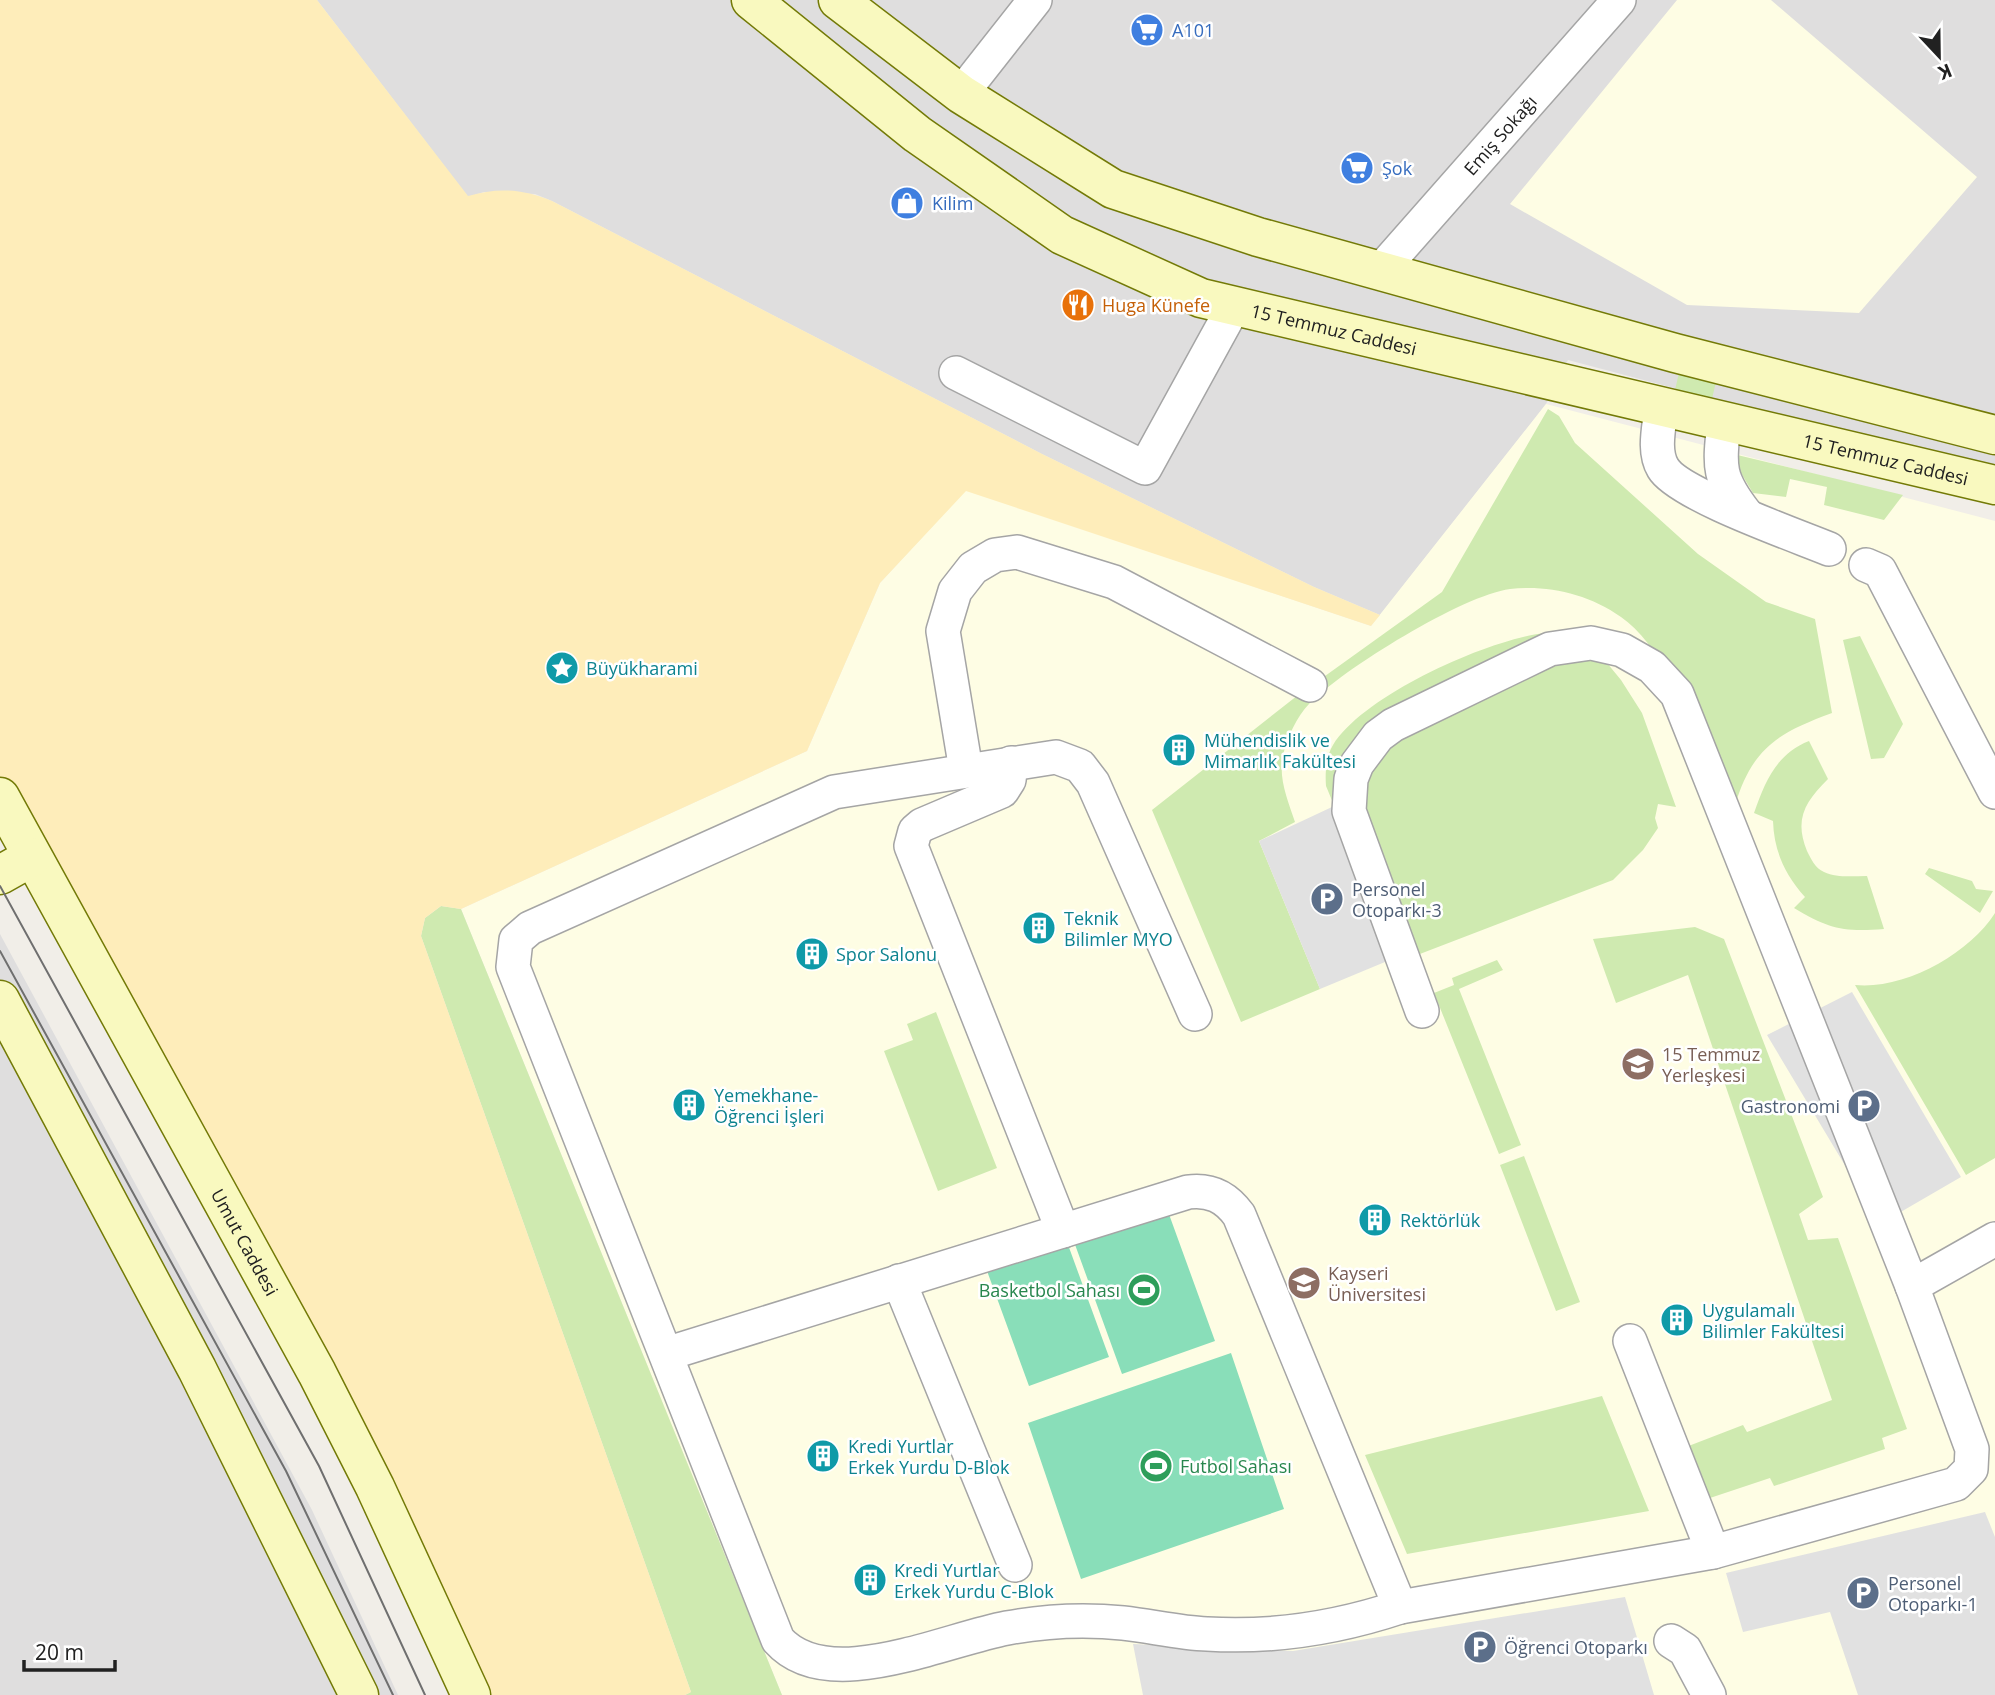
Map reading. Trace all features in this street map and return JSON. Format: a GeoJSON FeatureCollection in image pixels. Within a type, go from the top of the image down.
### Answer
{"type":"FeatureCollection","features":[{"type":"Feature","properties":{"kind":"main road","name":"15 Temmuz Caddesi"},"geometry":{"type":"LineString","coordinates":[[751,0],[917,134],[1062,235],[1201,298],[1661,409],[1995,485]]}},
{"type":"Feature","properties":{"kind":"main road"},"geometry":{"type":"LineString","coordinates":[[838,0],[961,94],[1114,189],[1258,237],[1675,353],[1995,435]]}},
{"type":"Feature","properties":{"kind":"main road"},"geometry":{"type":"LineString","coordinates":[[1661,409],[1675,353]]}},
{"type":"Feature","properties":{"kind":"main road"},"geometry":{"type":"LineString","coordinates":[[1724,423],[1737,369]]}},
{"type":"Feature","properties":{"kind":"main road","name":"Umut Caddesi"},"geometry":{"type":"LineString","coordinates":[[4,814],[16,866],[317,1373],[375,1487],[471,1695]]}},
{"type":"Feature","properties":{"kind":"main road"},"geometry":{"type":"LineString","coordinates":[[0,1000],[197,1369],[359,1695]]}},
{"type":"Feature","properties":{"kind":"street"},"geometry":{"type":"LineString","coordinates":[[961,94],[1035,0]]}},
{"type":"Feature","properties":{"kind":"street","name":"Emiş Sokağı"},"geometry":{"type":"LineString","coordinates":[[1381,270],[1619,0]]}},
{"type":"Feature","properties":{"kind":"street"},"geometry":{"type":"LineString","coordinates":[[956,373],[1145,468],[1234,306]]}},
{"type":"Feature","properties":{"kind":"street"},"geometry":{"type":"LineString","coordinates":[[1661,409],[1657,447],[1662,466],[1670,478],[1693,493],[1829,549]]}},
{"type":"Feature","properties":{"kind":"street"},"geometry":{"type":"LineString","coordinates":[[1724,423],[1721,469],[1726,488],[1746,514]]}},
{"type":"Feature","properties":{"kind":"street"},"geometry":{"type":"LineString","coordinates":[[966,770],[943,631],[955,591],[973,568],[995,555],[1017,552],[1114,582],[1310,685]]}},
{"type":"Feature","properties":{"kind":"street"},"geometry":{"type":"LineString","coordinates":[[1866,565],[1880,570],[1995,792]]}},
{"type":"Feature","properties":{"kind":"street"},"geometry":{"type":"LineString","coordinates":[[1195,1014],[1088,774],[1070,761],[1056,757],[834,792],[530,928],[516,940],[513,967],[778,1640],[794,1661],[820,1674],[852,1674],[924,1654],[965,1639],[1050,1622],[1123,1623],[1205,1634],[1251,1635],[1332,1626],[1400,1608],[1713,1552],[1956,1484],[1965,1478],[1971,1469],[1972,1449],[1912,1286],[1677,694],[1666,679],[1637,657],[1591,643],[1550,649],[1393,725],[1372,742],[1357,764],[1351,779],[1349,811],[1422,1011]]}},
{"type":"Feature","properties":{"kind":"street"},"geometry":{"type":"LineString","coordinates":[[1011,763],[1009,780],[1002,791],[922,825],[915,831],[911,846],[1063,1231]]}},
{"type":"Feature","properties":{"kind":"street"},"geometry":{"type":"LineString","coordinates":[[666,1354],[1188,1192],[1210,1192],[1231,1204],[1239,1215],[1400,1608]]}},
{"type":"Feature","properties":{"kind":"street"},"geometry":{"type":"LineString","coordinates":[[1912,1286],[1995,1239]]}},
{"type":"Feature","properties":{"kind":"street"},"geometry":{"type":"LineString","coordinates":[[899,1281],[1015,1566]]}},
{"type":"Feature","properties":{"kind":"street"},"geometry":{"type":"LineString","coordinates":[[1630,1341],[1713,1552]]}},
{"type":"Feature","properties":{"kind":"street"},"geometry":{"type":"LineString","coordinates":[[1671,1641],[1685,1650],[1696,1666],[1709,1695]]}},
{"type":"Feature","properties":{"kind":"shaded area"},"geometry":{"type":"Polygon","coordinates":[[[317,0],[1995,0],[1995,473],[1568,360],[1546,404],[1380,615],[1314,587],[1042,454],[552,201],[535,194],[484,192],[468,197],[317,0]]]}},
{"type":"Feature","properties":{"kind":"shaded area"},"geometry":{"type":"Polygon","coordinates":[[[1677,0],[1771,0],[1977,177],[1859,313],[1687,305],[1510,204],[1677,0]]]}},
{"type":"Feature","properties":{"kind":"shaded area","name":"Kayseri Üniversitesi"},"geometry":{"type":"Polygon","coordinates":[[[1546,404],[1995,521],[1995,1695],[782,1695],[461,909],[807,751],[880,583],[966,490],[1371,626],[1546,404]]]}},
{"type":"Feature","properties":{"kind":"shaded area","name":"Personel Otoparkı-3"},"geometry":{"type":"Polygon","coordinates":[[[1332,807],[1397,957],[1320,989],[1259,841],[1332,807]]]}},
{"type":"Feature","properties":{"kind":"shaded area"},"geometry":{"type":"Polygon","coordinates":[[[0,934],[312,1510],[398,1695],[0,1695],[0,934]]]}},
{"type":"Feature","properties":{"kind":"shaded area","name":"Gastronomi"},"geometry":{"type":"Polygon","coordinates":[[[1852,992],[1961,1177],[1880,1224],[1767,1035],[1852,992]]]}},
{"type":"Feature","properties":{"kind":"shaded area","name":"Personel Otoparkı-1"},"geometry":{"type":"Polygon","coordinates":[[[1985,1512],[1995,1537],[1995,1695],[1858,1695],[1830,1612],[1743,1632],[1726,1573],[1985,1512]]]}},
{"type":"Feature","properties":{"kind":"shaded area","name":"Öğrenci Otoparkı"},"geometry":{"type":"Polygon","coordinates":[[[1625,1597],[1654,1695],[1143,1695],[1133,1644],[1293,1651],[1625,1597]]]}},
{"type":"Feature","properties":{"kind":"green space"},"geometry":{"type":"Polygon","coordinates":[[[1681,364],[1718,373],[1712,399],[1675,390],[1681,364]]]}},
{"type":"Feature","properties":{"kind":"green space"},"geometry":{"type":"Polygon","coordinates":[[[1548,409],[1559,416],[1575,443],[1698,554],[1766,602],[1815,619],[1832,713],[1797,728],[1770,745],[1750,769],[1735,805],[1671,677],[1655,652],[1621,617],[1582,597],[1554,590],[1525,588],[1489,594],[1435,619],[1375,654],[1325,689],[1309,704],[1293,728],[1283,755],[1282,772],[1284,789],[1295,822],[1259,841],[1320,989],[1241,1022],[1152,810],[1293,699],[1442,592],[1548,409]]]}},
{"type":"Feature","properties":{"kind":"green space"},"geometry":{"type":"Polygon","coordinates":[[[1729,453],[1903,495],[1884,520],[1824,505],[1827,487],[1790,479],[1786,497],[1753,493],[1729,453]]]}},
{"type":"Feature","properties":{"kind":"green space"},"geometry":{"type":"Polygon","coordinates":[[[1544,633],[1557,635],[1607,663],[1621,680],[1642,713],[1676,807],[1658,804],[1655,818],[1658,828],[1643,850],[1613,880],[1399,962],[1326,786],[1326,765],[1331,749],[1349,726],[1398,689],[1460,658],[1491,646],[1544,633]]]}},
{"type":"Feature","properties":{"kind":"green space"},"geometry":{"type":"Polygon","coordinates":[[[1860,636],[1903,724],[1884,758],[1871,759],[1843,640],[1860,636]]]}},
{"type":"Feature","properties":{"kind":"green space"},"geometry":{"type":"Polygon","coordinates":[[[1809,741],[1828,779],[1813,795],[1804,812],[1802,829],[1807,851],[1816,866],[1824,872],[1839,876],[1867,876],[1884,929],[1837,928],[1794,908],[1805,897],[1782,862],[1773,821],[1754,813],[1773,770],[1788,753],[1809,741]]]}},
{"type":"Feature","properties":{"kind":"green space"},"geometry":{"type":"Polygon","coordinates":[[[1929,868],[1972,881],[1976,889],[1993,891],[1980,913],[1925,874],[1929,868]]]}},
{"type":"Feature","properties":{"kind":"green space"},"geometry":{"type":"Polygon","coordinates":[[[441,906],[461,909],[782,1695],[685,1695],[691,1692],[421,936],[425,918],[441,906]]]}},
{"type":"Feature","properties":{"kind":"green space"},"geometry":{"type":"Polygon","coordinates":[[[1995,913],[1995,1158],[1966,1175],[1855,985],[1894,982],[1934,966],[1969,942],[1995,913]]]}},
{"type":"Feature","properties":{"kind":"green space"},"geometry":{"type":"Polygon","coordinates":[[[1695,927],[1724,939],[1823,1197],[1799,1214],[1808,1240],[1838,1238],[1907,1429],[1882,1438],[1885,1449],[1774,1486],[1770,1478],[1701,1501],[1660,1457],[1743,1425],[1747,1432],[1832,1400],[1688,975],[1616,1003],[1593,939],[1695,927]]]}},
{"type":"Feature","properties":{"kind":"green space"},"geometry":{"type":"Polygon","coordinates":[[[1497,960],[1503,970],[1459,989],[1521,1145],[1499,1154],[1434,993],[1454,985],[1452,978],[1497,960]]]}},
{"type":"Feature","properties":{"kind":"green space"},"geometry":{"type":"Polygon","coordinates":[[[936,1012],[997,1168],[938,1191],[884,1051],[913,1040],[907,1024],[936,1012]]]}},
{"type":"Feature","properties":{"kind":"green space"},"geometry":{"type":"Polygon","coordinates":[[[1524,1156],[1580,1302],[1556,1311],[1500,1165],[1524,1156]]]}},
{"type":"Feature","properties":{"kind":"green space","name":"Basketbol Sahası"},"geometry":{"type":"Polygon","coordinates":[[[1166,1206],[1215,1341],[1122,1374],[1073,1239],[1166,1206]]]}},
{"type":"Feature","properties":{"kind":"green space"},"geometry":{"type":"Polygon","coordinates":[[[1059,1220],[1109,1357],[1029,1386],[979,1249],[1059,1220]]]}},
{"type":"Feature","properties":{"kind":"green space","name":"Futbol Sahası"},"geometry":{"type":"Polygon","coordinates":[[[1231,1353],[1284,1509],[1081,1579],[1028,1423],[1231,1353]]]}},
{"type":"Feature","properties":{"kind":"green space"},"geometry":{"type":"Polygon","coordinates":[[[1602,1396],[1649,1511],[1407,1554],[1365,1455],[1602,1396]]]}},
{"type":"Feature","properties":{"kind":"sand"},"geometry":{"type":"Polygon","coordinates":[[[0,0],[317,0],[468,196],[490,191],[510,191],[552,201],[1042,454],[1314,587],[1380,615],[1371,626],[966,491],[880,583],[807,751],[461,909],[441,906],[425,918],[421,936],[691,1692],[685,1695],[474,1695],[0,798],[0,0]]]}},
{"type":"Feature","properties":{"kind":"tram line"},"geometry":{"type":"LineString","coordinates":[[0,886],[319,1466],[425,1695]]}},
{"type":"Feature","properties":{"kind":"tram line"},"geometry":{"type":"LineString","coordinates":[[0,951],[286,1471],[393,1695]]}},
{"type":"Feature","properties":{"kind":"place","name":"A101"},"geometry":{"type":"Point","coordinates":[1147,30]}},
{"type":"Feature","properties":{"kind":"place","name":"Şok"},"geometry":{"type":"Point","coordinates":[1357,168]}},
{"type":"Feature","properties":{"kind":"place","name":"Kilim"},"geometry":{"type":"Point","coordinates":[907,203]}},
{"type":"Feature","properties":{"kind":"place","name":"Huga Künefe"},"geometry":{"type":"Point","coordinates":[1078,305]}},
{"type":"Feature","properties":{"kind":"place","name":"Büyükharami"},"geometry":{"type":"Point","coordinates":[562,668]}},
{"type":"Feature","properties":{"kind":"place","name":"Mühendislik ve Mimarlık Fakültesi"},"geometry":{"type":"Point","coordinates":[1179,750]}},
{"type":"Feature","properties":{"kind":"place","name":"Personel Otoparkı-3"},"geometry":{"type":"Point","coordinates":[1327,899]}},
{"type":"Feature","properties":{"kind":"place","name":"Teknik Bilimler MYO"},"geometry":{"type":"Point","coordinates":[1039,928]}},
{"type":"Feature","properties":{"kind":"place","name":"Spor Salonu"},"geometry":{"type":"Point","coordinates":[812,954]}},
{"type":"Feature","properties":{"kind":"place","name":"15 Temmuz Yerleşkesi"},"geometry":{"type":"Point","coordinates":[1638,1064]}},
{"type":"Feature","properties":{"kind":"place","name":"Yemekhane- Öğrenci İşleri"},"geometry":{"type":"Point","coordinates":[689,1105]}},
{"type":"Feature","properties":{"kind":"place","name":"Gastronomi"},"geometry":{"type":"Point","coordinates":[1864,1106]}},
{"type":"Feature","properties":{"kind":"place","name":"Rektörlük"},"geometry":{"type":"Point","coordinates":[1375,1220]}},
{"type":"Feature","properties":{"kind":"place","name":"Kayseri Üniversitesi"},"geometry":{"type":"Point","coordinates":[1304,1283]}},
{"type":"Feature","properties":{"kind":"place","name":"Basketbol Sahası"},"geometry":{"type":"Point","coordinates":[1144,1290]}},
{"type":"Feature","properties":{"kind":"place","name":"Uygulamalı Bilimler Fakültesi"},"geometry":{"type":"Point","coordinates":[1677,1320]}},
{"type":"Feature","properties":{"kind":"place","name":"Kredi Yurtlar Erkek Yurdu D-Blok"},"geometry":{"type":"Point","coordinates":[823,1456]}},
{"type":"Feature","properties":{"kind":"place","name":"Futbol Sahası"},"geometry":{"type":"Point","coordinates":[1156,1466]}},
{"type":"Feature","properties":{"kind":"place","name":"Kredi Yurtlar Erkek Yurdu C-Blok"},"geometry":{"type":"Point","coordinates":[870,1580]}},
{"type":"Feature","properties":{"kind":"place","name":"Personel Otoparkı-1"},"geometry":{"type":"Point","coordinates":[1863,1593]}},
{"type":"Feature","properties":{"kind":"place","name":"Öğrenci Otoparkı"},"geometry":{"type":"Point","coordinates":[1480,1647]}}]}
